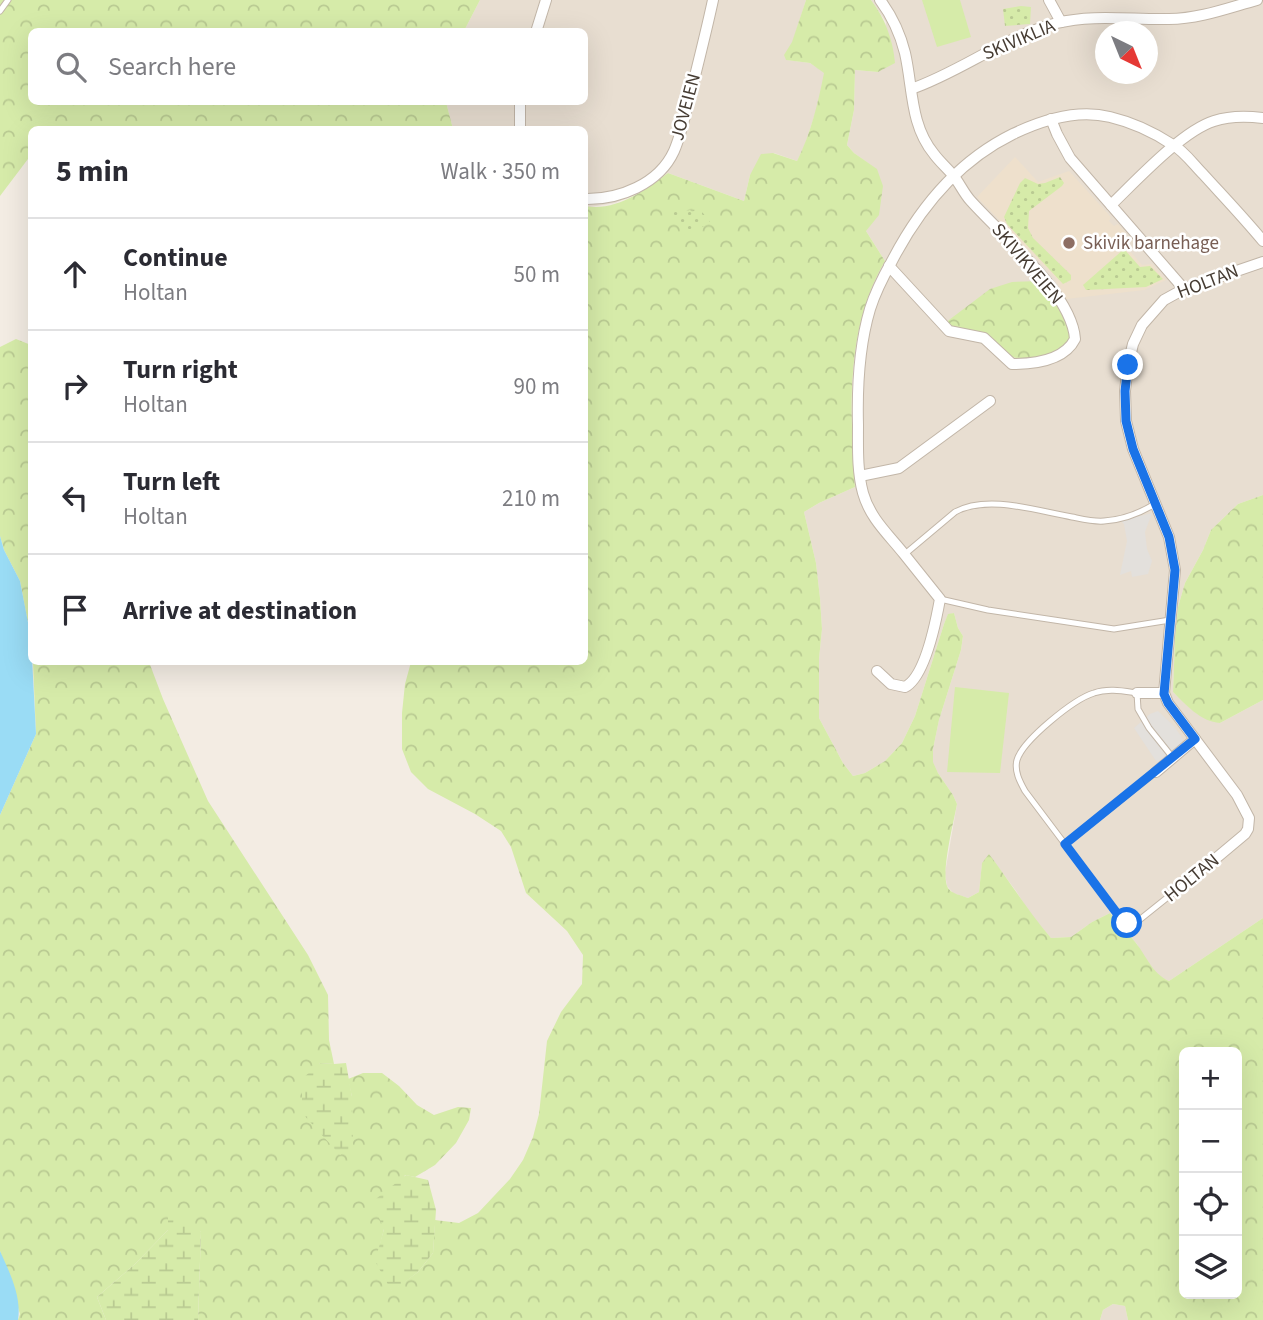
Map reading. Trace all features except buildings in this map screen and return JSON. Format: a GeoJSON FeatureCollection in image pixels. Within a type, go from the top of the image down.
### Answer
{"type":"FeatureCollection","features":[{"type":"Feature","properties":{"kind":"street"},"geometry":{"type":"LineString","coordinates":[[537,28],[546,0]]}},
{"type":"Feature","properties":{"kind":"street","name":"JOVEIEN"},"geometry":{"type":"LineString","coordinates":[[588,199],[611,197],[639,187],[654,176],[673,153],[713,0]]}},
{"type":"Feature","properties":{"kind":"street"},"geometry":{"type":"LineString","coordinates":[[880,0],[890,14],[905,52],[916,122],[923,140],[953,175]]}},
{"type":"Feature","properties":{"kind":"street"},"geometry":{"type":"LineString","coordinates":[[1049,0],[1061,22]]}},
{"type":"Feature","properties":{"kind":"street","name":"SKIVIKLIA"},"geometry":{"type":"LineString","coordinates":[[911,89],[1010,41],[1061,22],[1181,19],[1257,0]]}},
{"type":"Feature","properties":{"kind":"street"},"geometry":{"type":"LineString","coordinates":[[520,105],[520,126]]}},
{"type":"Feature","properties":{"kind":"street"},"geometry":{"type":"LineString","coordinates":[[877,671],[891,684],[905,687],[910,684],[916,677],[928,648],[940,599],[883,529],[863,494],[857,402],[864,336],[870,309],[889,266],[909,230],[953,175],[989,147],[1031,125],[1085,114],[1107,116],[1123,120],[1175,146],[1263,241]]}},
{"type":"Feature","properties":{"kind":"street"},"geometry":{"type":"LineString","coordinates":[[1111,205],[1175,146],[1200,127],[1229,117],[1263,118]]}},
{"type":"Feature","properties":{"kind":"street"},"geometry":{"type":"LineString","coordinates":[[1051,120],[1070,158],[1184,289]]}},
{"type":"Feature","properties":{"kind":"street","name":"SKIVIKVEIEN"},"geometry":{"type":"LineString","coordinates":[[889,266],[949,331],[984,338],[1012,364],[1031,364],[1057,356],[1069,349],[1075,339],[1073,327],[1049,285],[968,198],[953,175]]}},
{"type":"Feature","properties":{"kind":"street","name":"HOLTAN"},"geometry":{"type":"LineString","coordinates":[[1208,864],[1245,834],[1249,818],[1231,786],[1164,694],[1175,570],[1169,537],[1130,440],[1126,421],[1126,378],[1133,344],[1142,325],[1164,300],[1184,289],[1263,261]]}},
{"type":"Feature","properties":{"kind":"street"},"geometry":{"type":"LineString","coordinates":[[860,476],[899,468],[990,401]]}},
{"type":"Feature","properties":{"kind":"street","name":"HOLTAN"},"geometry":{"type":"LineString","coordinates":[[1137,693],[1164,694]]}},
{"type":"Feature","properties":{"kind":"street"},"geometry":{"type":"LineString","coordinates":[[1156,772],[1195,739]]}},
{"type":"Feature","properties":{"kind":"lane"},"geometry":{"type":"LineString","coordinates":[[0,11],[8,0]]}},
{"type":"Feature","properties":{"kind":"lane"},"geometry":{"type":"LineString","coordinates":[[905,554],[964,507],[984,504],[1025,508],[1102,522],[1131,516],[1155,504]]}},
{"type":"Feature","properties":{"kind":"lane"},"geometry":{"type":"LineString","coordinates":[[940,599],[1006,613],[1114,629],[1170,620]]}},
{"type":"Feature","properties":{"kind":"lane","name":"HOLTAN"},"geometry":{"type":"LineString","coordinates":[[1137,693],[1110,690],[1084,697],[1039,732],[1022,750],[1016,767],[1020,782],[1123,920],[1130,923],[1138,921],[1208,864]]}},
{"type":"Feature","properties":{"kind":"lane"},"geometry":{"type":"LineString","coordinates":[[1137,693],[1138,709],[1172,758]]}},
{"type":"Feature","properties":{"kind":"lane"},"geometry":{"type":"LineString","coordinates":[[1065,844],[1156,772]]}},
{"type":"Feature","properties":{"kind":"shaded area"},"geometry":{"type":"Polygon","coordinates":[[[480,0],[806,0],[787,60],[810,63],[825,73],[819,102],[797,161],[774,153],[750,175],[744,201],[668,173],[647,190],[615,203],[590,207],[588,126],[452,126],[447,105],[588,105],[588,28],[466,28],[480,0]]]}},
{"type":"Feature","properties":{"kind":"shaded area"},"geometry":{"type":"Polygon","coordinates":[[[871,0],[1263,0],[1263,495],[1238,504],[1211,530],[1185,583],[1178,607],[1173,692],[1191,709],[1220,723],[1263,700],[1263,918],[1169,981],[1160,977],[1144,958],[1137,944],[1110,913],[1071,937],[1051,938],[1031,915],[989,855],[982,864],[979,892],[968,898],[953,893],[947,886],[945,873],[957,804],[933,763],[933,749],[939,720],[961,650],[963,636],[954,613],[948,615],[944,624],[915,716],[902,743],[885,761],[865,773],[853,776],[819,718],[822,629],[820,598],[816,563],[804,512],[855,487],[851,427],[855,354],[861,318],[874,279],[885,261],[866,231],[876,169],[847,145],[854,110],[855,70],[878,72],[886,22],[871,0]]]}},
{"type":"Feature","properties":{"kind":"shaded area"},"geometry":{"type":"Polygon","coordinates":[[[1015,157],[1038,182],[1069,171],[1109,215],[1109,221],[1114,226],[1118,224],[1126,233],[1127,248],[1142,265],[1152,264],[1166,280],[1144,290],[1066,299],[1054,277],[977,197],[1015,157]]]}},
{"type":"Feature","properties":{"kind":"shaded area"},"geometry":{"type":"Polygon","coordinates":[[[1152,513],[1145,532],[1152,561],[1148,574],[1132,577],[1131,571],[1120,575],[1127,541],[1121,521],[1152,513]]]}},
{"type":"Feature","properties":{"kind":"shaded area"},"geometry":{"type":"Polygon","coordinates":[[[1158,711],[1183,739],[1180,746],[1158,764],[1134,728],[1150,714],[1158,711]]]}},
{"type":"Feature","properties":{"kind":"shaded area"},"geometry":{"type":"Polygon","coordinates":[[[1113,1304],[1125,1306],[1128,1320],[1100,1320],[1103,1310],[1113,1304]]]}},
{"type":"Feature","properties":{"kind":"green space"},"geometry":{"type":"Polygon","coordinates":[[[0,0],[480,0],[466,28],[28,28],[28,105],[447,105],[452,126],[28,126],[28,159],[0,196],[0,0]]]}},
{"type":"Feature","properties":{"kind":"green space"},"geometry":{"type":"Polygon","coordinates":[[[806,0],[871,0],[888,30],[895,63],[878,72],[855,70],[854,110],[847,145],[877,169],[883,186],[879,215],[866,231],[885,261],[863,314],[853,371],[855,487],[804,512],[816,563],[820,598],[822,629],[819,718],[853,776],[865,773],[885,761],[902,743],[915,716],[944,624],[948,614],[954,613],[963,636],[961,650],[939,720],[933,749],[933,762],[957,804],[946,872],[950,890],[968,898],[979,892],[982,863],[989,854],[1051,938],[1071,937],[1110,913],[1154,969],[1169,981],[1263,918],[1263,1320],[1128,1320],[1125,1306],[1113,1304],[1103,1310],[1100,1320],[198,1320],[201,1232],[169,1212],[168,1230],[97,1297],[106,1320],[18,1320],[20,1314],[0,1251],[0,815],[36,734],[33,665],[150,665],[208,801],[308,955],[328,995],[329,1040],[334,1064],[319,1063],[352,1097],[348,1079],[363,1073],[382,1073],[417,1105],[434,1115],[458,1107],[471,1108],[469,1120],[456,1143],[435,1165],[415,1177],[405,1175],[384,1229],[376,1261],[392,1291],[418,1272],[433,1253],[435,1220],[459,1223],[478,1213],[510,1179],[523,1160],[539,1114],[547,1041],[561,1012],[582,984],[583,955],[567,931],[526,893],[511,847],[501,831],[428,789],[411,772],[402,749],[405,684],[410,665],[588,665],[588,206],[619,203],[668,173],[744,201],[750,175],[761,154],[773,153],[797,161],[814,118],[824,73],[810,63],[786,60],[784,55],[792,42],[806,0]]]}},
{"type":"Feature","properties":{"kind":"green space"},"geometry":{"type":"Polygon","coordinates":[[[922,0],[960,0],[971,37],[937,47],[922,0]]]}},
{"type":"Feature","properties":{"kind":"green space"},"geometry":{"type":"Polygon","coordinates":[[[1031,7],[1030,24],[1005,26],[1003,9],[1031,7]]]}},
{"type":"Feature","properties":{"kind":"green space"},"geometry":{"type":"Polygon","coordinates":[[[1060,177],[1064,183],[1062,186],[1029,211],[1028,228],[1033,238],[1071,275],[1071,280],[1063,284],[1007,224],[1004,217],[1025,178],[1038,184],[1060,177]]]}},
{"type":"Feature","properties":{"kind":"green space"},"geometry":{"type":"Polygon","coordinates":[[[681,208],[683,212],[692,212],[699,208],[710,222],[687,237],[672,213],[681,208]]]}},
{"type":"Feature","properties":{"kind":"green space"},"geometry":{"type":"Polygon","coordinates":[[[1124,249],[1140,267],[1150,266],[1163,279],[1146,287],[1086,290],[1083,285],[1124,249]]]}},
{"type":"Feature","properties":{"kind":"green space"},"geometry":{"type":"Polygon","coordinates":[[[1040,281],[1047,287],[1071,332],[1069,344],[1055,352],[1026,359],[1010,356],[945,323],[990,289],[1012,282],[1040,281]]]}},
{"type":"Feature","properties":{"kind":"green space"},"geometry":{"type":"Polygon","coordinates":[[[16,339],[28,344],[28,623],[20,581],[0,536],[0,347],[16,339]]]}},
{"type":"Feature","properties":{"kind":"green space"},"geometry":{"type":"Polygon","coordinates":[[[1263,495],[1263,700],[1220,723],[1213,722],[1194,712],[1173,692],[1178,607],[1185,583],[1211,530],[1238,504],[1263,495]]]}},
{"type":"Feature","properties":{"kind":"green space"},"geometry":{"type":"Polygon","coordinates":[[[955,687],[1009,693],[1000,773],[947,772],[955,687]]]}},
{"type":"Feature","properties":{"kind":"green space"},"geometry":{"type":"Polygon","coordinates":[[[320,1063],[346,1063],[352,1097],[353,1147],[340,1155],[302,1113],[302,1079],[320,1063]]]}},
{"type":"Feature","properties":{"kind":"green space"},"geometry":{"type":"Polygon","coordinates":[[[406,1175],[428,1180],[436,1210],[433,1253],[418,1272],[392,1292],[375,1261],[384,1229],[372,1202],[406,1175]]]}},
{"type":"Feature","properties":{"kind":"green space"},"geometry":{"type":"Polygon","coordinates":[[[168,1211],[184,1214],[201,1232],[198,1320],[106,1320],[97,1297],[168,1230],[168,1211]]]}},
{"type":"Feature","properties":{"kind":"water"},"geometry":{"type":"Polygon","coordinates":[[[0,536],[20,581],[28,622],[28,665],[32,665],[36,734],[0,815],[0,536]]]}},
{"type":"Feature","properties":{"kind":"water"},"geometry":{"type":"Polygon","coordinates":[[[0,1251],[16,1293],[18,1320],[0,1320],[0,1251]]]}},
{"type":"Feature","properties":{"kind":"place","name":"Skivik barnehage"},"geometry":{"type":"Point","coordinates":[1069,243]}},
{"type":"Feature","properties":{"kind":"route"},"geometry":{"type":"LineString","coordinates":[[1127,923],[1065,844],[1195,739],[1164,694],[1175,570],[1169,537],[1133,449],[1126,421],[1128,365]]}}]}
